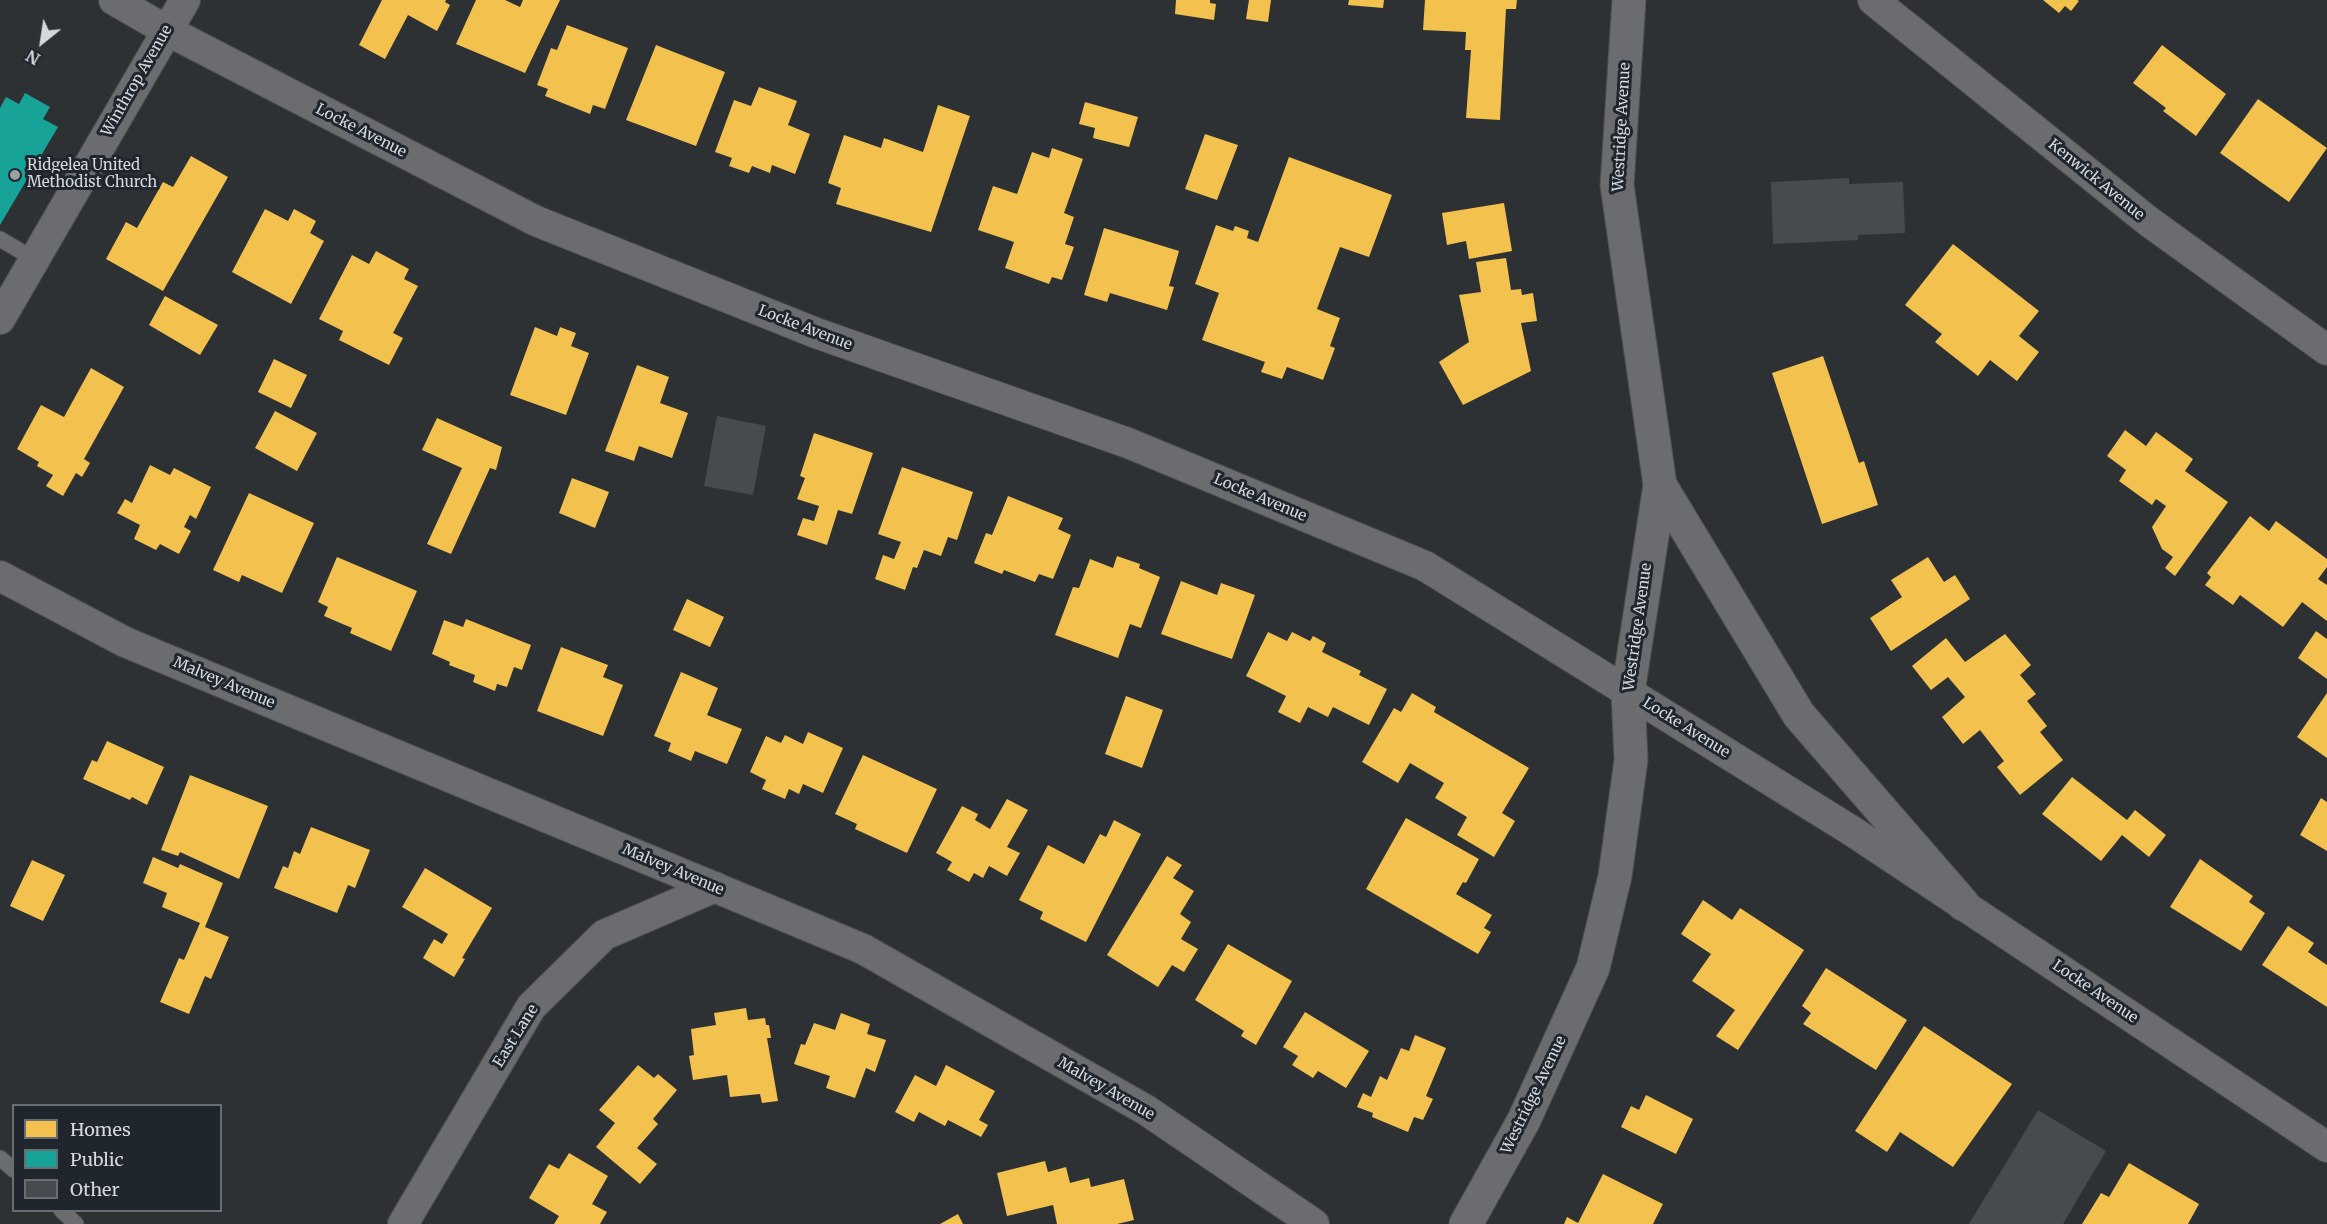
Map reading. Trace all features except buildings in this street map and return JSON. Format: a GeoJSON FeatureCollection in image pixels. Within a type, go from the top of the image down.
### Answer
{"type":"FeatureCollection","features":[{"type":"Feature","properties":{"kind":"street","name":"Locke Avenue"},"geometry":{"type":"LineString","coordinates":[[114,0],[166,30],[536,221],[816,333],[1128,443],[1425,566],[1963,904],[2327,1147]]}},
{"type":"Feature","properties":{"kind":"street","name":"Winthrop Avenue"},"geometry":{"type":"LineString","coordinates":[[0,319],[185,0]]}},
{"type":"Feature","properties":{"kind":"street","name":"Westridge Avenue"},"geometry":{"type":"LineString","coordinates":[[1466,1224],[1524,1120],[1593,968],[1616,876],[1630,760],[1628,692],[1660,485],[1617,185],[1629,0]]}},
{"type":"Feature","properties":{"kind":"street","name":"Kenwick Avenue"},"geometry":{"type":"LineString","coordinates":[[1873,0],[2148,221],[2327,350]]}},
{"type":"Feature","properties":{"kind":"street"},"geometry":{"type":"LineString","coordinates":[[1660,485],[1799,715],[1963,904]]}},
{"type":"Feature","properties":{"kind":"street","name":"Malvey Avenue"},"geometry":{"type":"LineString","coordinates":[[0,576],[125,642],[873,955],[1146,1110],[1314,1224]]}},
{"type":"Feature","properties":{"kind":"street","name":"East Lane"},"geometry":{"type":"LineString","coordinates":[[403,1224],[531,1007],[604,935],[715,887]]}},
{"type":"Feature","properties":{"kind":"lane"},"geometry":{"type":"LineString","coordinates":[[0,239],[34,259]]}},
{"type":"Feature","properties":{"kind":"lane"},"geometry":{"type":"LineString","coordinates":[[0,1158],[12,1168]]}},
{"type":"Feature","properties":{"kind":"lane"},"geometry":{"type":"LineString","coordinates":[[63,1212],[76,1224]]}},
{"type":"Feature","properties":{"kind":"place","name":"Ridgelea United Methodist Church"},"geometry":{"type":"Point","coordinates":[15,175]}}]}
